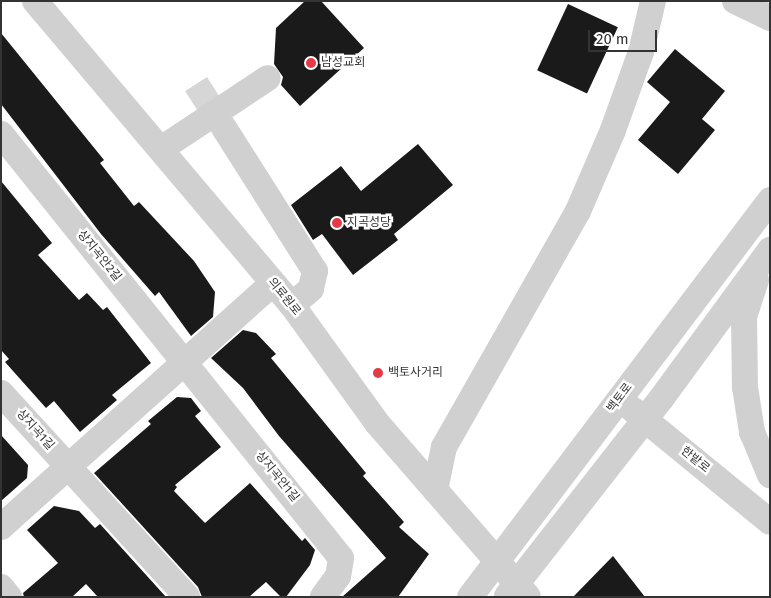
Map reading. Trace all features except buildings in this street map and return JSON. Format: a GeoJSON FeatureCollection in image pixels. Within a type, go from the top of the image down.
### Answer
{"type":"FeatureCollection","features":[{"type":"Feature","properties":{"kind":"street","name":"의료원로"},"geometry":{"type":"LineString","coordinates":[[35,1],[292,305],[377,423],[497,560],[517,592]]}},
{"type":"Feature","properties":{"kind":"street"},"geometry":{"type":"LineString","coordinates":[[435,490],[444,447],[578,212],[641,52],[653,1]]}},
{"type":"Feature","properties":{"kind":"street"},"geometry":{"type":"LineString","coordinates":[[735,1],[770,18]]}},
{"type":"Feature","properties":{"kind":"street"},"geometry":{"type":"LineString","coordinates":[[161,149],[268,78]]}},
{"type":"Feature","properties":{"kind":"street"},"geometry":{"type":"LineString","coordinates":[[226,131],[315,271],[311,289],[292,305]]}},
{"type":"Feature","properties":{"kind":"street","name":"상지곡안2길"},"geometry":{"type":"LineString","coordinates":[[8,142],[184,362]]}},
{"type":"Feature","properties":{"kind":"street","name":"백토로"},"geometry":{"type":"LineString","coordinates":[[470,597],[770,200]]}},
{"type":"Feature","properties":{"kind":"street"},"geometry":{"type":"LineString","coordinates":[[517,592],[770,251]]}},
{"type":"Feature","properties":{"kind":"street"},"geometry":{"type":"LineString","coordinates":[[770,251],[751,291],[744,317],[744,348],[752,432],[770,475]]}},
{"type":"Feature","properties":{"kind":"street"},"geometry":{"type":"LineString","coordinates":[[1,527],[274,283]]}},
{"type":"Feature","properties":{"kind":"street","name":"상지곡안1길"},"geometry":{"type":"LineString","coordinates":[[184,362],[341,558],[338,576],[323,597]]}},
{"type":"Feature","properties":{"kind":"street","name":"상지곡1길"},"geometry":{"type":"LineString","coordinates":[[1,393],[68,466]]}},
{"type":"Feature","properties":{"kind":"street","name":"한밭로"},"geometry":{"type":"LineString","coordinates":[[619,399],[770,522]]}},
{"type":"Feature","properties":{"kind":"street"},"geometry":{"type":"LineString","coordinates":[[68,466],[186,597]]}},
{"type":"Feature","properties":{"kind":"street"},"geometry":{"type":"LineString","coordinates":[[1,587],[9,597]]}},
{"type":"Feature","properties":{"kind":"tunnel"},"geometry":{"type":"LineString","coordinates":[[196,84],[226,131]]}},
{"type":"Feature","properties":{"kind":"place","name":"남성교회"},"geometry":{"type":"Point","coordinates":[311,63]}},
{"type":"Feature","properties":{"kind":"place","name":"지곡성당"},"geometry":{"type":"Point","coordinates":[337,223]}},
{"type":"Feature","properties":{"kind":"place","name":"백토사거리"},"geometry":{"type":"Point","coordinates":[378,373]}}]}
